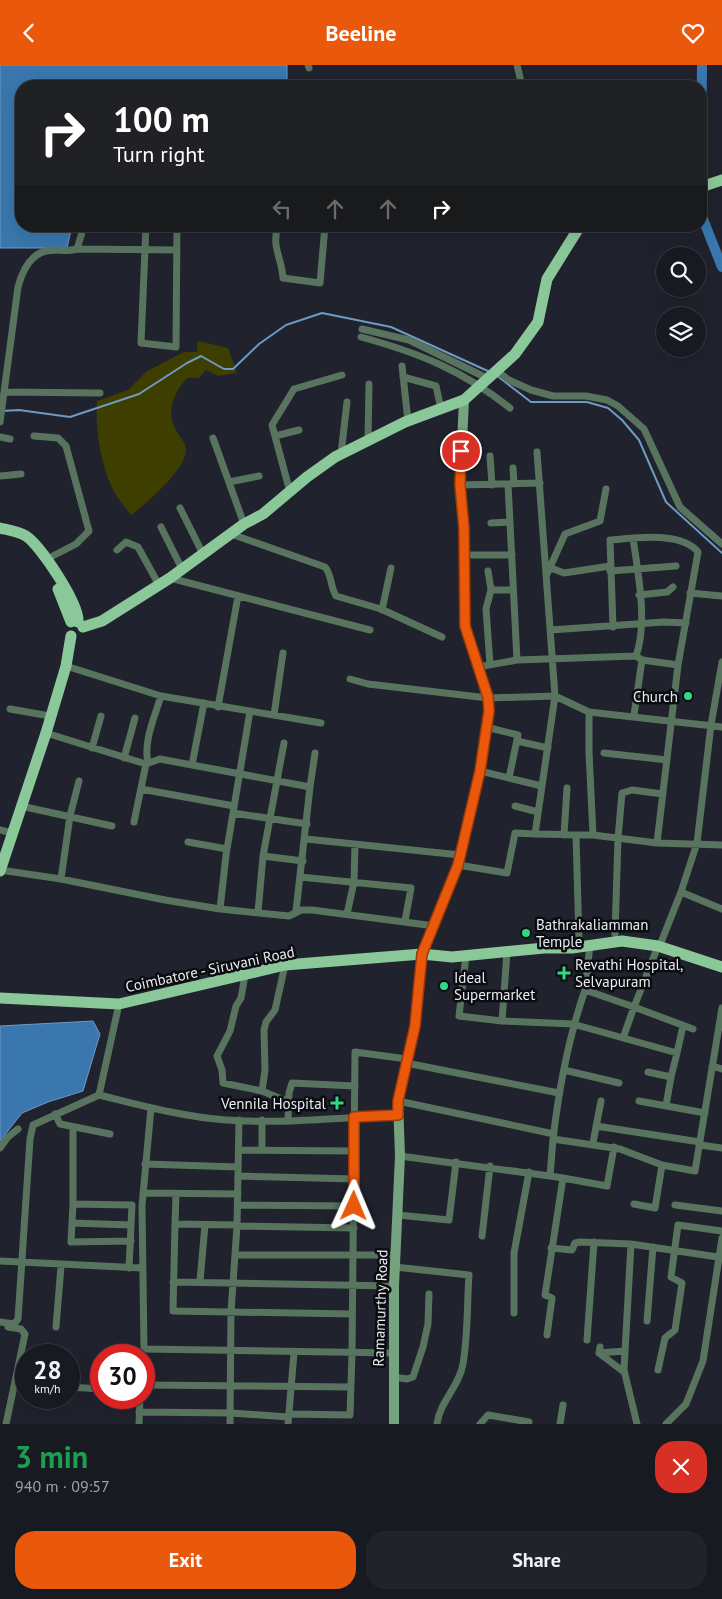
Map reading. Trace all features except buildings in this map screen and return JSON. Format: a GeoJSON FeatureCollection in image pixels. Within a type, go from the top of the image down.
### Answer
{"type":"FeatureCollection","features":[{"type":"Feature","properties":{"kind":"main road"},"geometry":{"type":"LineString","coordinates":[[707,185],[722,180]]}},
{"type":"Feature","properties":{"kind":"main road"},"geometry":{"type":"LineString","coordinates":[[76,629],[102,621],[170,578],[244,524],[263,514],[307,477],[341,454],[408,421],[464,400],[515,354],[538,322],[547,279],[576,232]]}},
{"type":"Feature","properties":{"kind":"main road"},"geometry":{"type":"LineString","coordinates":[[464,400],[460,485],[464,555],[465,626],[488,697]]}},
{"type":"Feature","properties":{"kind":"main road"},"geometry":{"type":"LineString","coordinates":[[0,528],[27,537],[47,559],[77,610],[76,643],[67,661],[46,733],[0,871]]}},
{"type":"Feature","properties":{"kind":"main road"},"geometry":{"type":"LineString","coordinates":[[0,534],[27,545],[38,557],[59,591],[76,629]]}},
{"type":"Feature","properties":{"kind":"main road","name":"Ramamurthy Road"},"geometry":{"type":"LineString","coordinates":[[394,1424],[394,1286],[400,1156],[398,1101],[415,1026],[425,950],[459,860],[480,771],[488,697]]}},
{"type":"Feature","properties":{"kind":"main road"},"geometry":{"type":"LineString","coordinates":[[544,948],[579,939],[615,934],[660,943],[722,960]]}},
{"type":"Feature","properties":{"kind":"main road","name":"Coimbatore - Siruvani Road"},"geometry":{"type":"LineString","coordinates":[[0,998],[119,1004],[285,965],[425,950],[440,957],[466,956],[544,948],[572,948],[622,941],[660,943],[722,967]]}},
{"type":"Feature","properties":{"kind":"street"},"geometry":{"type":"LineString","coordinates":[[517,65],[521,80]]}},
{"type":"Feature","properties":{"kind":"street"},"geometry":{"type":"LineString","coordinates":[[76,249],[82,232]]}},
{"type":"Feature","properties":{"kind":"street"},"geometry":{"type":"LineString","coordinates":[[146,232],[141,343],[176,347],[177,232]]}},
{"type":"Feature","properties":{"kind":"street"},"geometry":{"type":"LineString","coordinates":[[276,232],[274,238],[283,266],[284,278],[320,283],[324,232]]}},
{"type":"Feature","properties":{"kind":"street"},"geometry":{"type":"LineString","coordinates":[[1,415],[18,287],[23,270],[36,255],[47,251],[66,252],[76,249],[177,250]]}},
{"type":"Feature","properties":{"kind":"street"},"geometry":{"type":"LineString","coordinates":[[362,329],[409,339],[490,378],[510,408]]}},
{"type":"Feature","properties":{"kind":"street"},"geometry":{"type":"LineString","coordinates":[[361,337],[412,351],[490,378],[509,380],[531,390],[554,396],[586,396],[618,406],[644,429],[680,507],[722,544]]}},
{"type":"Feature","properties":{"kind":"street"},"geometry":{"type":"LineString","coordinates":[[402,366],[408,421]]}},
{"type":"Feature","properties":{"kind":"street"},"geometry":{"type":"LineString","coordinates":[[290,492],[272,425],[294,389],[342,375]]}},
{"type":"Feature","properties":{"kind":"street"},"geometry":{"type":"LineString","coordinates":[[403,377],[436,386],[441,409]]}},
{"type":"Feature","properties":{"kind":"street"},"geometry":{"type":"LineString","coordinates":[[368,440],[369,384]]}},
{"type":"Feature","properties":{"kind":"street"},"geometry":{"type":"LineString","coordinates":[[4,392],[100,393]]}},
{"type":"Feature","properties":{"kind":"street"},"geometry":{"type":"LineString","coordinates":[[341,454],[347,402]]}},
{"type":"Feature","properties":{"kind":"street"},"geometry":{"type":"LineString","coordinates":[[275,436],[299,430]]}},
{"type":"Feature","properties":{"kind":"street"},"geometry":{"type":"LineString","coordinates":[[34,436],[58,438],[66,446],[89,531],[76,544],[47,559]]}},
{"type":"Feature","properties":{"kind":"street"},"geometry":{"type":"LineString","coordinates":[[0,437],[10,439]]}},
{"type":"Feature","properties":{"kind":"street"},"geometry":{"type":"LineString","coordinates":[[213,438],[244,524]]}},
{"type":"Feature","properties":{"kind":"street"},"geometry":{"type":"LineString","coordinates":[[535,834],[555,696],[549,571],[537,452]]}},
{"type":"Feature","properties":{"kind":"street"},"geometry":{"type":"LineString","coordinates":[[490,456],[492,485]]}},
{"type":"Feature","properties":{"kind":"street"},"geometry":{"type":"LineString","coordinates":[[513,467],[510,522],[517,660]]}},
{"type":"Feature","properties":{"kind":"street"},"geometry":{"type":"LineString","coordinates":[[0,476],[21,474]]}},
{"type":"Feature","properties":{"kind":"street"},"geometry":{"type":"LineString","coordinates":[[229,482],[259,476]]}},
{"type":"Feature","properties":{"kind":"street"},"geometry":{"type":"LineString","coordinates":[[460,485],[540,483]]}},
{"type":"Feature","properties":{"kind":"street"},"geometry":{"type":"LineString","coordinates":[[549,571],[565,534],[600,521],[606,489]]}},
{"type":"Feature","properties":{"kind":"street"},"geometry":{"type":"LineString","coordinates":[[180,508],[203,554]]}},
{"type":"Feature","properties":{"kind":"street"},"geometry":{"type":"LineString","coordinates":[[491,523],[510,522]]}},
{"type":"Feature","properties":{"kind":"street"},"geometry":{"type":"LineString","coordinates":[[162,527],[182,569]]}},
{"type":"Feature","properties":{"kind":"street"},"geometry":{"type":"LineString","coordinates":[[231,534],[325,567],[330,572],[331,588],[336,596],[382,610],[442,637]]}},
{"type":"Feature","properties":{"kind":"street"},"geometry":{"type":"LineString","coordinates":[[633,538],[640,595],[641,625],[634,715]]}},
{"type":"Feature","properties":{"kind":"street"},"geometry":{"type":"LineString","coordinates":[[613,627],[610,540],[633,538],[680,539],[698,552],[678,665],[657,843]]}},
{"type":"Feature","properties":{"kind":"street"},"geometry":{"type":"LineString","coordinates":[[117,550],[126,542],[138,547],[159,585]]}},
{"type":"Feature","properties":{"kind":"street"},"geometry":{"type":"LineString","coordinates":[[464,555],[512,555]]}},
{"type":"Feature","properties":{"kind":"street"},"geometry":{"type":"LineString","coordinates":[[549,571],[564,573],[676,566]]}},
{"type":"Feature","properties":{"kind":"street"},"geometry":{"type":"LineString","coordinates":[[382,610],[391,568]]}},
{"type":"Feature","properties":{"kind":"street"},"geometry":{"type":"LineString","coordinates":[[488,571],[491,590],[486,609],[490,665]]}},
{"type":"Feature","properties":{"kind":"street"},"geometry":{"type":"LineString","coordinates":[[170,578],[370,630]]}},
{"type":"Feature","properties":{"kind":"street"},"geometry":{"type":"LineString","coordinates":[[640,595],[667,592],[673,587]]}},
{"type":"Feature","properties":{"kind":"street"},"geometry":{"type":"LineString","coordinates":[[491,590],[513,590]]}},
{"type":"Feature","properties":{"kind":"street"},"geometry":{"type":"LineString","coordinates":[[690,593],[722,596]]}},
{"type":"Feature","properties":{"kind":"street"},"geometry":{"type":"LineString","coordinates":[[218,707],[238,596]]}},
{"type":"Feature","properties":{"kind":"street"},"geometry":{"type":"LineString","coordinates":[[551,630],[664,622],[686,623]]}},
{"type":"Feature","properties":{"kind":"street"},"geometry":{"type":"LineString","coordinates":[[274,715],[283,653]]}},
{"type":"Feature","properties":{"kind":"street"},"geometry":{"type":"LineString","coordinates":[[478,667],[517,660],[639,658],[678,665]]}},
{"type":"Feature","properties":{"kind":"street"},"geometry":{"type":"LineString","coordinates":[[67,661],[161,696],[320,723]]}},
{"type":"Feature","properties":{"kind":"street"},"geometry":{"type":"LineString","coordinates":[[623,1038],[681,893],[697,843],[711,725],[722,664]]}},
{"type":"Feature","properties":{"kind":"street"},"geometry":{"type":"LineString","coordinates":[[350,679],[368,684],[488,697],[555,696],[589,712],[634,715],[722,727]]}},
{"type":"Feature","properties":{"kind":"street"},"geometry":{"type":"LineString","coordinates":[[134,822],[147,763],[146,754],[150,732],[161,696]]}},
{"type":"Feature","properties":{"kind":"street"},"geometry":{"type":"LineString","coordinates":[[192,765],[204,703]]}},
{"type":"Feature","properties":{"kind":"street"},"geometry":{"type":"LineString","coordinates":[[10,709],[50,716]]}},
{"type":"Feature","properties":{"kind":"street"},"geometry":{"type":"LineString","coordinates":[[220,909],[233,809],[250,711]]}},
{"type":"Feature","properties":{"kind":"street"},"geometry":{"type":"LineString","coordinates":[[589,712],[594,835]]}},
{"type":"Feature","properties":{"kind":"street"},"geometry":{"type":"LineString","coordinates":[[92,748],[101,717]]}},
{"type":"Feature","properties":{"kind":"street"},"geometry":{"type":"LineString","coordinates":[[124,758],[135,717]]}},
{"type":"Feature","properties":{"kind":"street"},"geometry":{"type":"LineString","coordinates":[[486,727],[518,735],[508,778]]}},
{"type":"Feature","properties":{"kind":"street"},"geometry":{"type":"LineString","coordinates":[[46,733],[124,758],[147,763],[160,759],[310,787]]}},
{"type":"Feature","properties":{"kind":"street"},"geometry":{"type":"LineString","coordinates":[[517,741],[548,748]]}},
{"type":"Feature","properties":{"kind":"street"},"geometry":{"type":"LineString","coordinates":[[258,912],[263,856],[284,743]]}},
{"type":"Feature","properties":{"kind":"street"},"geometry":{"type":"LineString","coordinates":[[296,911],[306,839],[310,787],[316,753]]}},
{"type":"Feature","properties":{"kind":"street"},"geometry":{"type":"LineString","coordinates":[[604,753],[667,760]]}},
{"type":"Feature","properties":{"kind":"street"},"geometry":{"type":"LineString","coordinates":[[480,771],[542,786]]}},
{"type":"Feature","properties":{"kind":"street"},"geometry":{"type":"LineString","coordinates":[[61,879],[70,816],[79,781]]}},
{"type":"Feature","properties":{"kind":"street"},"geometry":{"type":"LineString","coordinates":[[564,835],[568,788]]}},
{"type":"Feature","properties":{"kind":"street"},"geometry":{"type":"LineString","coordinates":[[141,789],[269,818],[307,824]]}},
{"type":"Feature","properties":{"kind":"street"},"geometry":{"type":"LineString","coordinates":[[615,934],[618,838],[622,793],[632,790],[663,794]]}},
{"type":"Feature","properties":{"kind":"street"},"geometry":{"type":"LineString","coordinates":[[21,805],[112,826]]}},
{"type":"Feature","properties":{"kind":"street"},"geometry":{"type":"LineString","coordinates":[[516,806],[538,811]]}},
{"type":"Feature","properties":{"kind":"street"},"geometry":{"type":"LineString","coordinates":[[0,830],[12,833]]}},
{"type":"Feature","properties":{"kind":"street"},"geometry":{"type":"LineString","coordinates":[[306,839],[459,860],[507,873],[515,833],[594,835],[657,843],[722,845]]}},
{"type":"Feature","properties":{"kind":"street"},"geometry":{"type":"LineString","coordinates":[[576,835],[579,939]]}},
{"type":"Feature","properties":{"kind":"street"},"geometry":{"type":"LineString","coordinates":[[188,842],[227,849]]}},
{"type":"Feature","properties":{"kind":"street"},"geometry":{"type":"LineString","coordinates":[[347,914],[354,882],[356,845]]}},
{"type":"Feature","properties":{"kind":"street"},"geometry":{"type":"LineString","coordinates":[[263,856],[303,861]]}},
{"type":"Feature","properties":{"kind":"street"},"geometry":{"type":"LineString","coordinates":[[0,871],[61,879],[220,909],[289,916],[301,909],[435,926]]}},
{"type":"Feature","properties":{"kind":"street"},"geometry":{"type":"LineString","coordinates":[[300,877],[411,888],[405,921]]}},
{"type":"Feature","properties":{"kind":"street"},"geometry":{"type":"LineString","coordinates":[[681,893],[722,909]]}},
{"type":"Feature","properties":{"kind":"street"},"geometry":{"type":"LineString","coordinates":[[550,1176],[559,1093],[573,1024],[585,990],[590,945]]}},
{"type":"Feature","properties":{"kind":"street"},"geometry":{"type":"LineString","coordinates":[[502,1021],[507,952]]}},
{"type":"Feature","properties":{"kind":"street"},"geometry":{"type":"LineString","coordinates":[[466,956],[459,1016],[502,1021],[573,1024],[677,1053]]}},
{"type":"Feature","properties":{"kind":"street"},"geometry":{"type":"LineString","coordinates":[[262,1091],[265,1070],[264,1030],[266,1022],[275,1010],[285,965]]}},
{"type":"Feature","properties":{"kind":"street"},"geometry":{"type":"LineString","coordinates":[[245,975],[241,998],[236,1006],[230,1031],[217,1056],[222,1070],[223,1083],[262,1091],[289,1102]]}},
{"type":"Feature","properties":{"kind":"street"},"geometry":{"type":"LineString","coordinates":[[585,990],[693,1029]]}},
{"type":"Feature","properties":{"kind":"street"},"geometry":{"type":"LineString","coordinates":[[99,1095],[119,1004]]}},
{"type":"Feature","properties":{"kind":"street"},"geometry":{"type":"LineString","coordinates":[[398,1101],[553,1136],[614,1147],[662,1165],[695,1171],[722,1011]]}},
{"type":"Feature","properties":{"kind":"street"},"geometry":{"type":"LineString","coordinates":[[666,1105],[683,1026]]}},
{"type":"Feature","properties":{"kind":"street"},"geometry":{"type":"LineString","coordinates":[[349,1424],[352,1353],[355,1052],[559,1093]]}},
{"type":"Feature","properties":{"kind":"street"},"geometry":{"type":"LineString","coordinates":[[712,1066],[722,1069]]}},
{"type":"Feature","properties":{"kind":"street"},"geometry":{"type":"LineString","coordinates":[[564,1070],[619,1083]]}},
{"type":"Feature","properties":{"kind":"street"},"geometry":{"type":"LineString","coordinates":[[648,1072],[671,1077]]}},
{"type":"Feature","properties":{"kind":"street"},"geometry":{"type":"LineString","coordinates":[[288,1121],[292,1083],[355,1086]]}},
{"type":"Feature","properties":{"kind":"street"},"geometry":{"type":"LineString","coordinates":[[0,1322],[14,1324],[17,1322],[30,1139],[33,1125],[99,1095],[151,1108],[226,1120],[288,1121],[398,1115]]}},
{"type":"Feature","properties":{"kind":"street"},"geometry":{"type":"LineString","coordinates":[[593,1143],[601,1101]]}},
{"type":"Feature","properties":{"kind":"street"},"geometry":{"type":"LineString","coordinates":[[639,1101],[705,1113]]}},
{"type":"Feature","properties":{"kind":"street"},"geometry":{"type":"LineString","coordinates":[[143,1344],[142,1206],[151,1108]]}},
{"type":"Feature","properties":{"kind":"street"},"geometry":{"type":"LineString","coordinates":[[55,1114],[60,1124],[110,1134]]}},
{"type":"Feature","properties":{"kind":"street"},"geometry":{"type":"LineString","coordinates":[[230,1424],[231,1313],[238,1205],[239,1120]]}},
{"type":"Feature","properties":{"kind":"street"},"geometry":{"type":"LineString","coordinates":[[262,1120],[262,1150]]}},
{"type":"Feature","properties":{"kind":"street"},"geometry":{"type":"LineString","coordinates":[[596,1126],[722,1148]]}},
{"type":"Feature","properties":{"kind":"street"},"geometry":{"type":"LineString","coordinates":[[73,1127],[71,1242],[131,1241]]}},
{"type":"Feature","properties":{"kind":"street"},"geometry":{"type":"LineString","coordinates":[[0,1148],[8,1137],[18,1129]]}},
{"type":"Feature","properties":{"kind":"street"},"geometry":{"type":"LineString","coordinates":[[400,1156],[490,1166],[607,1186],[614,1147]]}},
{"type":"Feature","properties":{"kind":"street"},"geometry":{"type":"LineString","coordinates":[[239,1150],[355,1151]]}},
{"type":"Feature","properties":{"kind":"street"},"geometry":{"type":"LineString","coordinates":[[398,1215],[449,1220],[456,1162]]}},
{"type":"Feature","properties":{"kind":"street"},"geometry":{"type":"LineString","coordinates":[[146,1164],[238,1167]]}},
{"type":"Feature","properties":{"kind":"street"},"geometry":{"type":"LineString","coordinates":[[634,1204],[655,1208],[662,1165]]}},
{"type":"Feature","properties":{"kind":"street"},"geometry":{"type":"LineString","coordinates":[[482,1236],[490,1166]]}},
{"type":"Feature","properties":{"kind":"street"},"geometry":{"type":"LineString","coordinates":[[514,1313],[514,1253],[529,1172]]}},
{"type":"Feature","properties":{"kind":"street"},"geometry":{"type":"LineString","coordinates":[[238,1176],[354,1179]]}},
{"type":"Feature","properties":{"kind":"street"},"geometry":{"type":"LineString","coordinates":[[547,1335],[552,1298],[545,1295],[563,1178]]}},
{"type":"Feature","properties":{"kind":"street"},"geometry":{"type":"LineString","coordinates":[[143,1193],[238,1194]]}},
{"type":"Feature","properties":{"kind":"street"},"geometry":{"type":"LineString","coordinates":[[176,1194],[173,1311],[352,1314]]}},
{"type":"Feature","properties":{"kind":"street"},"geometry":{"type":"LineString","coordinates":[[73,1204],[142,1206]]}},
{"type":"Feature","properties":{"kind":"street"},"geometry":{"type":"LineString","coordinates":[[129,1268],[132,1205]]}},
{"type":"Feature","properties":{"kind":"street"},"geometry":{"type":"LineString","coordinates":[[238,1205],[354,1206]]}},
{"type":"Feature","properties":{"kind":"street"},"geometry":{"type":"LineString","coordinates":[[675,1205],[722,1211]]}},
{"type":"Feature","properties":{"kind":"street"},"geometry":{"type":"LineString","coordinates":[[72,1223],[132,1225]]}},
{"type":"Feature","properties":{"kind":"street"},"geometry":{"type":"LineString","coordinates":[[175,1224],[354,1228]]}},
{"type":"Feature","properties":{"kind":"street"},"geometry":{"type":"LineString","coordinates":[[200,1281],[205,1225]]}},
{"type":"Feature","properties":{"kind":"street"},"geometry":{"type":"LineString","coordinates":[[658,1370],[665,1338],[675,1330],[682,1283],[671,1277],[678,1225],[722,1231]]}},
{"type":"Feature","properties":{"kind":"street"},"geometry":{"type":"LineString","coordinates":[[666,1424],[686,1404],[703,1361],[722,1238]]}},
{"type":"Feature","properties":{"kind":"street"},"geometry":{"type":"LineString","coordinates":[[551,1248],[572,1249],[575,1243],[594,1242],[632,1244],[718,1257]]}},
{"type":"Feature","properties":{"kind":"street"},"geometry":{"type":"LineString","coordinates":[[587,1341],[594,1242]]}},
{"type":"Feature","properties":{"kind":"street"},"geometry":{"type":"LineString","coordinates":[[632,1244],[624,1371],[637,1424]]}},
{"type":"Feature","properties":{"kind":"street"},"geometry":{"type":"LineString","coordinates":[[647,1321],[653,1247]]}},
{"type":"Feature","properties":{"kind":"street"},"geometry":{"type":"LineString","coordinates":[[235,1255],[396,1255]]}},
{"type":"Feature","properties":{"kind":"street"},"geometry":{"type":"LineString","coordinates":[[0,1261],[61,1266],[142,1268]]}},
{"type":"Feature","properties":{"kind":"street"},"geometry":{"type":"LineString","coordinates":[[56,1327],[61,1266]]}},
{"type":"Feature","properties":{"kind":"street"},"geometry":{"type":"LineString","coordinates":[[396,1267],[469,1275],[463,1364],[452,1391],[442,1405],[437,1424]]}},
{"type":"Feature","properties":{"kind":"street"},"geometry":{"type":"LineString","coordinates":[[173,1282],[394,1286]]}},
{"type":"Feature","properties":{"kind":"street"},"geometry":{"type":"LineString","coordinates":[[393,1377],[413,1377],[428,1325],[429,1294]]}},
{"type":"Feature","properties":{"kind":"street"},"geometry":{"type":"LineString","coordinates":[[0,1327],[21,1329],[25,1334],[6,1424]]}},
{"type":"Feature","properties":{"kind":"street"},"geometry":{"type":"LineString","coordinates":[[155,1352],[231,1349],[294,1353],[393,1353]]}},
{"type":"Feature","properties":{"kind":"street"},"geometry":{"type":"LineString","coordinates":[[624,1371],[600,1350],[625,1351]]}},
{"type":"Feature","properties":{"kind":"street"},"geometry":{"type":"LineString","coordinates":[[289,1418],[294,1353]]}},
{"type":"Feature","properties":{"kind":"street"},"geometry":{"type":"LineString","coordinates":[[155,1385],[351,1387]]}},
{"type":"Feature","properties":{"kind":"street"},"geometry":{"type":"LineString","coordinates":[[560,1424],[562,1405]]}},
{"type":"Feature","properties":{"kind":"street"},"geometry":{"type":"LineString","coordinates":[[138,1424],[139,1409]]}},
{"type":"Feature","properties":{"kind":"street"},"geometry":{"type":"LineString","coordinates":[[139,1412],[231,1413],[289,1418],[350,1415]]}},
{"type":"Feature","properties":{"kind":"street"},"geometry":{"type":"LineString","coordinates":[[480,1424],[488,1415],[529,1422]]}},
{"type":"Feature","properties":{"kind":"shaded area"},"geometry":{"type":"Polygon","coordinates":[[[198,341],[228,348],[237,373],[218,376],[206,370],[199,378],[187,378],[183,383],[175,395],[171,416],[176,430],[185,445],[184,459],[164,486],[131,515],[117,496],[106,472],[98,436],[97,401],[128,390],[147,371],[184,352],[197,352],[198,341]]]}},
{"type":"Feature","properties":{"kind":"water"},"geometry":{"type":"Polygon","coordinates":[[[0,65],[287,65],[287,80],[15,80],[15,232],[71,232],[67,248],[0,248],[0,65]]]}},
{"type":"Feature","properties":{"kind":"water"},"geometry":{"type":"Polygon","coordinates":[[[93,1021],[100,1034],[83,1091],[48,1102],[22,1113],[0,1141],[0,1026],[93,1021]]]}},
{"type":"Feature","properties":{"kind":"waterway"},"geometry":{"type":"LineString","coordinates":[[702,65],[702,80]]}},
{"type":"Feature","properties":{"kind":"waterway"},"geometry":{"type":"LineString","coordinates":[[707,229],[722,267]]}},
{"type":"Feature","properties":{"kind":"waterway"},"geometry":{"type":"LineString","coordinates":[[2,411],[19,410],[70,417],[139,394],[201,356],[224,369],[233,369],[259,344],[286,325],[322,313],[391,327],[490,372]]}},
{"type":"Feature","properties":{"kind":"waterway"},"geometry":{"type":"LineString","coordinates":[[496,375],[531,402],[587,402],[608,408],[622,420],[639,440],[666,502],[722,553]]}},
{"type":"Feature","properties":{"kind":"place","name":"Church"},"geometry":{"type":"Point","coordinates":[688,696]}},
{"type":"Feature","properties":{"kind":"place","name":"Bathrakaliamman Temple"},"geometry":{"type":"Point","coordinates":[526,933]}},
{"type":"Feature","properties":{"kind":"place","name":"Revathi Hospital, Selvapuram"},"geometry":{"type":"Point","coordinates":[564,973]}},
{"type":"Feature","properties":{"kind":"place","name":"Ideal Supermarket"},"geometry":{"type":"Point","coordinates":[444,986]}},
{"type":"Feature","properties":{"kind":"place","name":"Vennila Hospital"},"geometry":{"type":"Point","coordinates":[337,1103]}},
{"type":"Feature","properties":{"kind":"route"},"geometry":{"type":"LineString","coordinates":[[354,1206],[354,1117],[398,1115],[398,1101],[415,1026],[422,954],[458,865],[480,771],[489,711],[488,697],[465,626],[464,528],[460,485],[461,451]]}}]}
